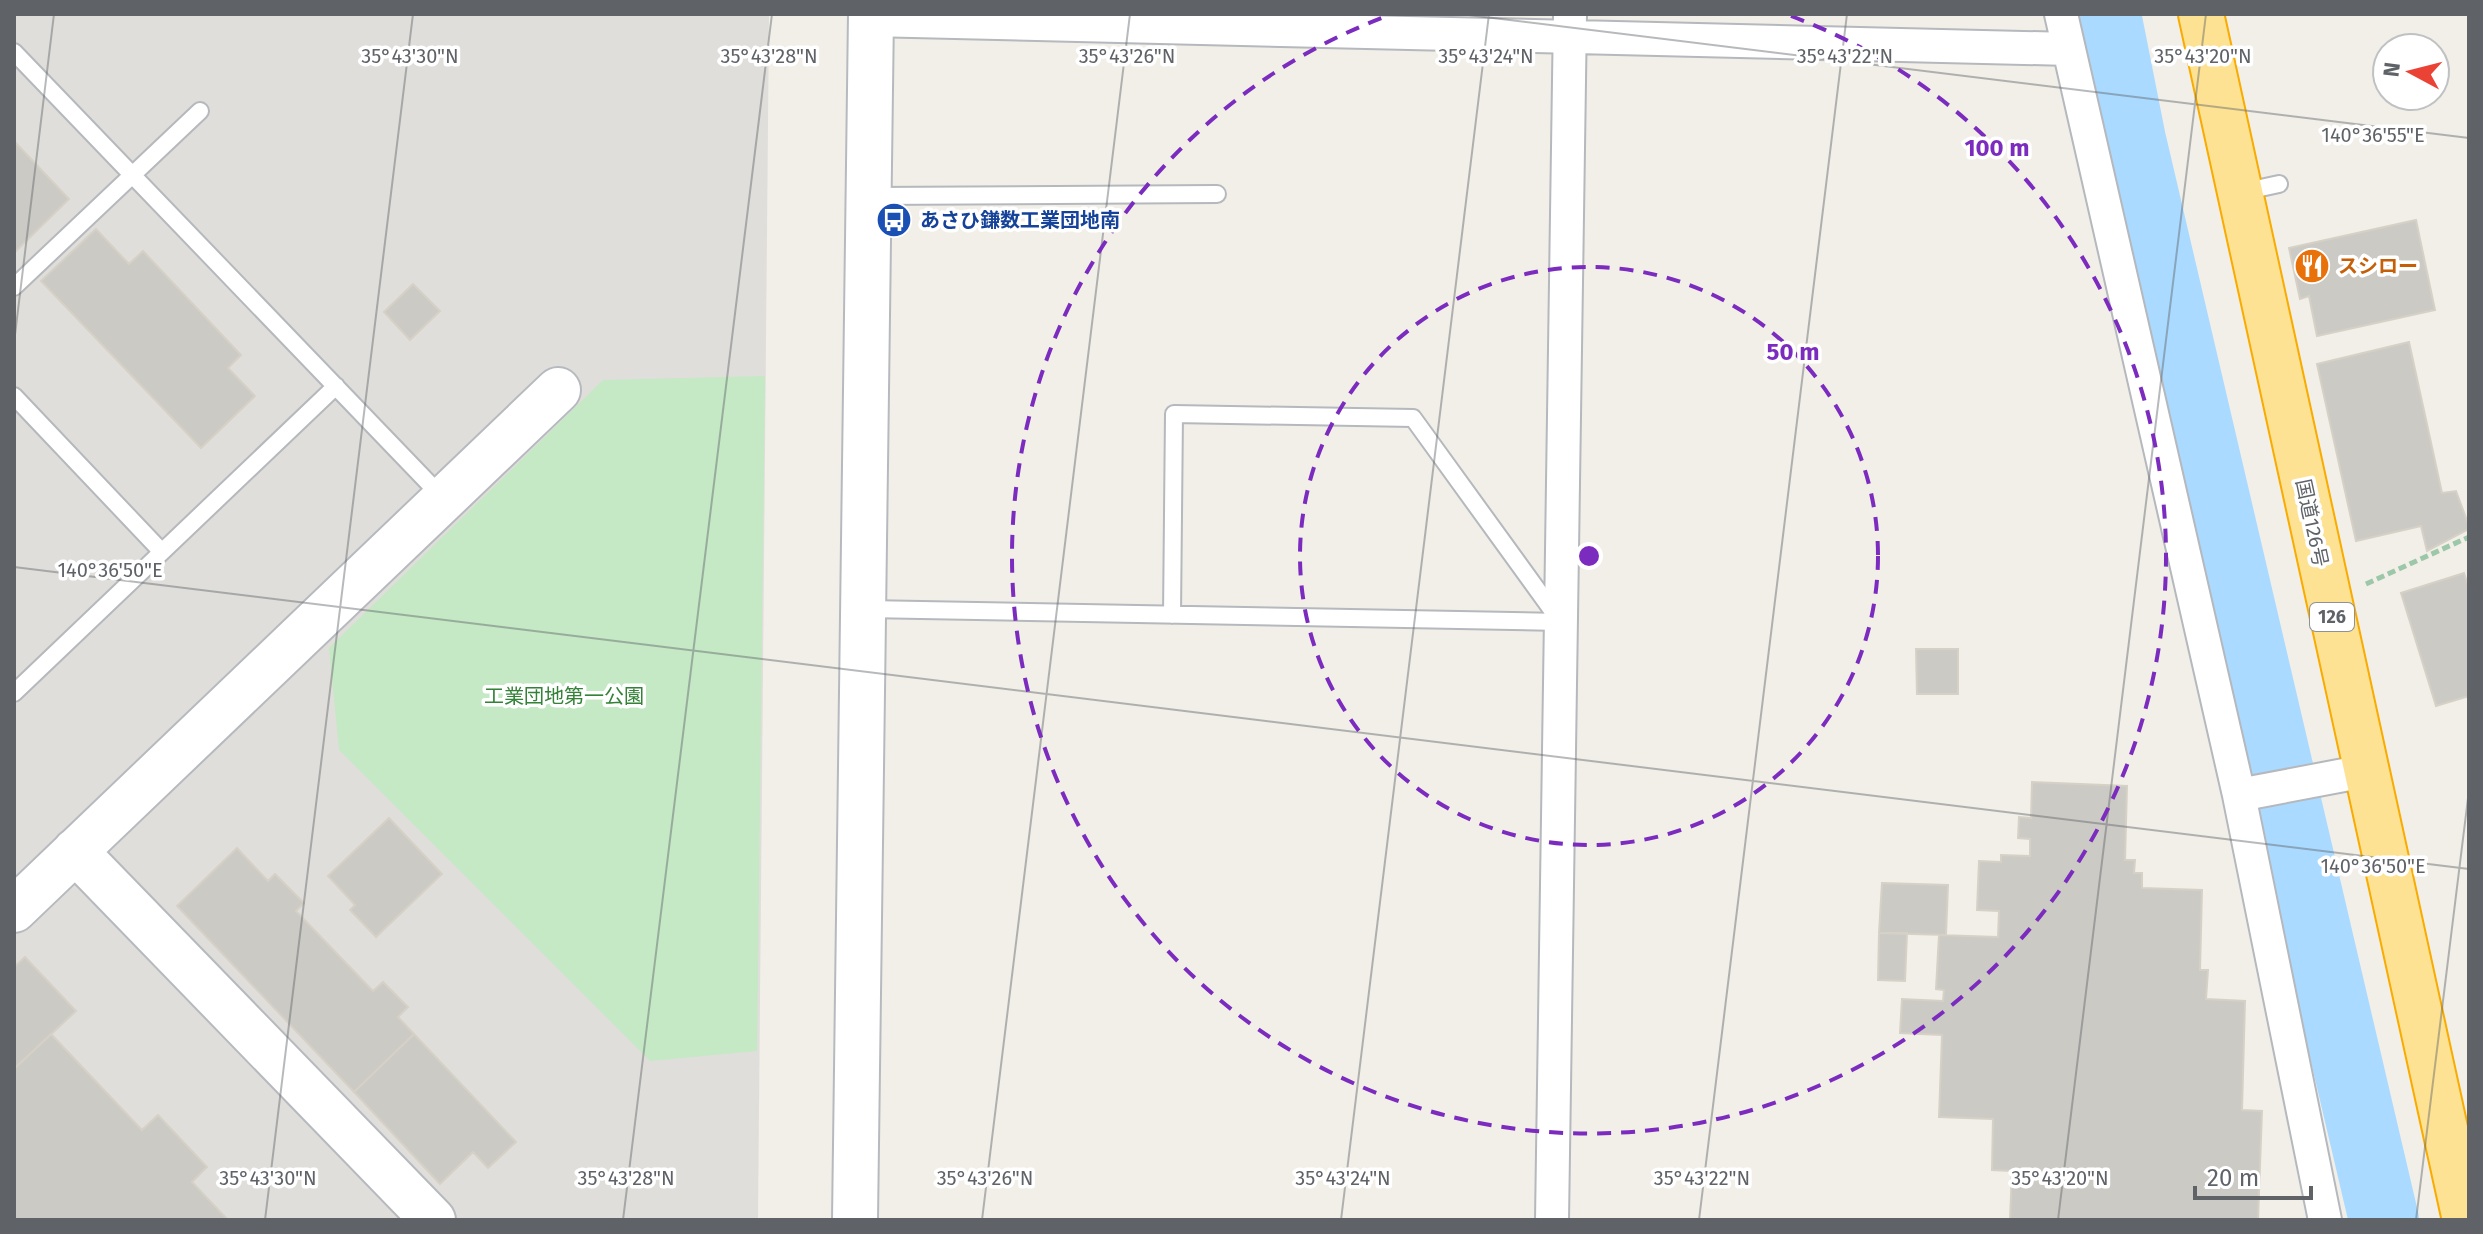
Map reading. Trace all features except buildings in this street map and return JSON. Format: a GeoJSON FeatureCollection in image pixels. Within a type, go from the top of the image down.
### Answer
{"type":"FeatureCollection","features":[{"type":"Feature","properties":{"kind":"highway","name":"国道126号"},"geometry":{"type":"LineString","coordinates":[[2201,14],[2259,188],[2329,602],[2465,1220]]}},
{"type":"Feature","properties":{"kind":"street"},"geometry":{"type":"LineString","coordinates":[[2061,14],[2239,795],[2325,1220]]}},
{"type":"Feature","properties":{"kind":"street"},"geometry":{"type":"LineString","coordinates":[[855,1220],[870,17],[1570,25],[2069,49]]}},
{"type":"Feature","properties":{"kind":"street"},"geometry":{"type":"LineString","coordinates":[[1552,1220],[1570,25]]}},
{"type":"Feature","properties":{"kind":"street"},"geometry":{"type":"LineString","coordinates":[[14,910],[558,390]]}},
{"type":"Feature","properties":{"kind":"street"},"geometry":{"type":"LineString","coordinates":[[2239,795],[2365,771]]}},
{"type":"Feature","properties":{"kind":"street"},"geometry":{"type":"LineString","coordinates":[[75,851],[433,1220]]}},
{"type":"Feature","properties":{"kind":"lane"},"geometry":{"type":"LineString","coordinates":[[14,52],[444,500]]}},
{"type":"Feature","properties":{"kind":"lane"},"geometry":{"type":"LineString","coordinates":[[14,287],[200,111]]}},
{"type":"Feature","properties":{"kind":"lane"},"geometry":{"type":"LineString","coordinates":[[868,196],[1217,194]]}},
{"type":"Feature","properties":{"kind":"lane"},"geometry":{"type":"LineString","coordinates":[[14,693],[336,386]]}},
{"type":"Feature","properties":{"kind":"lane"},"geometry":{"type":"LineString","coordinates":[[14,396],[162,552]]}},
{"type":"Feature","properties":{"kind":"lane"},"geometry":{"type":"LineString","coordinates":[[1172,615],[1174,414],[1366,417],[1413,418],[1561,622]]}},
{"type":"Feature","properties":{"kind":"lane"},"geometry":{"type":"LineString","coordinates":[[863,609],[1561,622]]}},
{"type":"Feature","properties":{"kind":"path"},"geometry":{"type":"LineString","coordinates":[[2329,602],[2469,537]]}},
{"type":"Feature","properties":{"kind":"shaded area"},"geometry":{"type":"Polygon","coordinates":[[[14,14],[769,14],[758,1220],[14,1220],[14,14]]]}},
{"type":"Feature","properties":{"kind":"green space","name":"工業団地第一公園"},"geometry":{"type":"Polygon","coordinates":[[[765,376],[757,1051],[650,1061],[339,750],[329,648],[603,380],[765,376]]]}},
{"type":"Feature","properties":{"kind":"waterway"},"geometry":{"type":"LineString","coordinates":[[2106,14],[2131,140],[2384,1220]]}},
{"type":"Feature","properties":{"kind":"place","name":"あさひ鎌数工業団地南"},"geometry":{"type":"Point","coordinates":[894,220]}},
{"type":"Feature","properties":{"kind":"place","name":"スシロー"},"geometry":{"type":"Point","coordinates":[2312,266]}}]}
